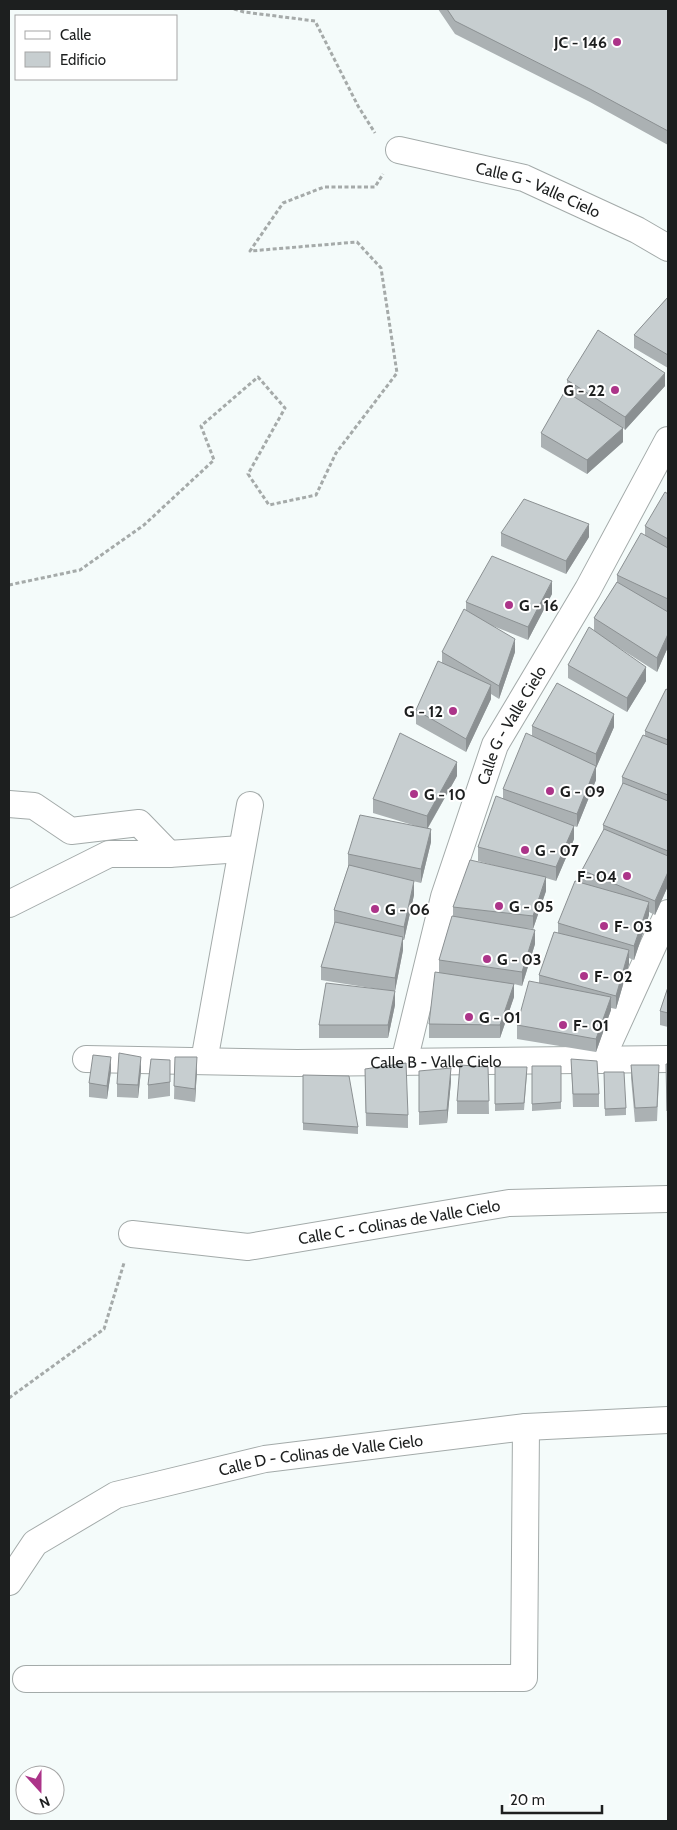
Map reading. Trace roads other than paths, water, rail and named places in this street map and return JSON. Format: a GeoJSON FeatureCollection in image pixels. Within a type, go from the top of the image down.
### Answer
{"type":"FeatureCollection","features":[{"type":"Feature","properties":{"kind":"street","name":"Calle G - Valle Cielo"},"geometry":{"type":"LineString","coordinates":[[399,150],[524,178],[637,230],[668,248]]}},
{"type":"Feature","properties":{"kind":"street","name":"Calle G - Valle Cielo"},"geometry":{"type":"LineString","coordinates":[[404,1062],[444,897],[495,745],[588,589],[668,440]]}},
{"type":"Feature","properties":{"kind":"street"},"geometry":{"type":"LineString","coordinates":[[9,804],[34,806],[71,830],[139,823],[169,854]]}},
{"type":"Feature","properties":{"kind":"street"},"geometry":{"type":"LineString","coordinates":[[204,1061],[250,805]]}},
{"type":"Feature","properties":{"kind":"street"},"geometry":{"type":"LineString","coordinates":[[9,904],[109,854],[169,854],[241,849]]}},
{"type":"Feature","properties":{"kind":"street"},"geometry":{"type":"LineString","coordinates":[[601,1060],[668,913]]}},
{"type":"Feature","properties":{"kind":"street","name":"Calle B - Valle Cielo"},"geometry":{"type":"LineString","coordinates":[[86,1059],[297,1062],[668,1060]]}},
{"type":"Feature","properties":{"kind":"street","name":"Calle C - Colinas de Valle Cielo"},"geometry":{"type":"LineString","coordinates":[[132,1234],[248,1247],[509,1203],[668,1199]]}},
{"type":"Feature","properties":{"kind":"street","name":"Calle D - Colinas de Valle Cielo"},"geometry":{"type":"LineString","coordinates":[[9,1582],[36,1543],[116,1495],[265,1459],[526,1427],[668,1420]]}},
{"type":"Feature","properties":{"kind":"street"},"geometry":{"type":"LineString","coordinates":[[26,1679],[524,1678],[526,1427]]}},
{"type":"Feature","properties":{"kind":"place","name":"JC - 146"},"geometry":{"type":"Point","coordinates":[617,42]}},
{"type":"Feature","properties":{"kind":"place","name":"G - 22"},"geometry":{"type":"Point","coordinates":[615,390]}},
{"type":"Feature","properties":{"kind":"place","name":"G - 16"},"geometry":{"type":"Point","coordinates":[509,605]}},
{"type":"Feature","properties":{"kind":"place","name":"G - 12"},"geometry":{"type":"Point","coordinates":[453,711]}},
{"type":"Feature","properties":{"kind":"place","name":"G - 09"},"geometry":{"type":"Point","coordinates":[550,791]}},
{"type":"Feature","properties":{"kind":"place","name":"G - 10"},"geometry":{"type":"Point","coordinates":[414,794]}},
{"type":"Feature","properties":{"kind":"place","name":"G - 07"},"geometry":{"type":"Point","coordinates":[525,850]}},
{"type":"Feature","properties":{"kind":"place","name":"F- 04"},"geometry":{"type":"Point","coordinates":[627,876]}},
{"type":"Feature","properties":{"kind":"place","name":"G - 05"},"geometry":{"type":"Point","coordinates":[499,906]}},
{"type":"Feature","properties":{"kind":"place","name":"G - 06"},"geometry":{"type":"Point","coordinates":[375,909]}},
{"type":"Feature","properties":{"kind":"place","name":"F- 03"},"geometry":{"type":"Point","coordinates":[604,926]}},
{"type":"Feature","properties":{"kind":"place","name":"G - 03"},"geometry":{"type":"Point","coordinates":[487,959]}},
{"type":"Feature","properties":{"kind":"place","name":"F- 02"},"geometry":{"type":"Point","coordinates":[584,976]}},
{"type":"Feature","properties":{"kind":"place","name":"G - 01"},"geometry":{"type":"Point","coordinates":[469,1017]}},
{"type":"Feature","properties":{"kind":"place","name":"F- 01"},"geometry":{"type":"Point","coordinates":[563,1025]}}]}
